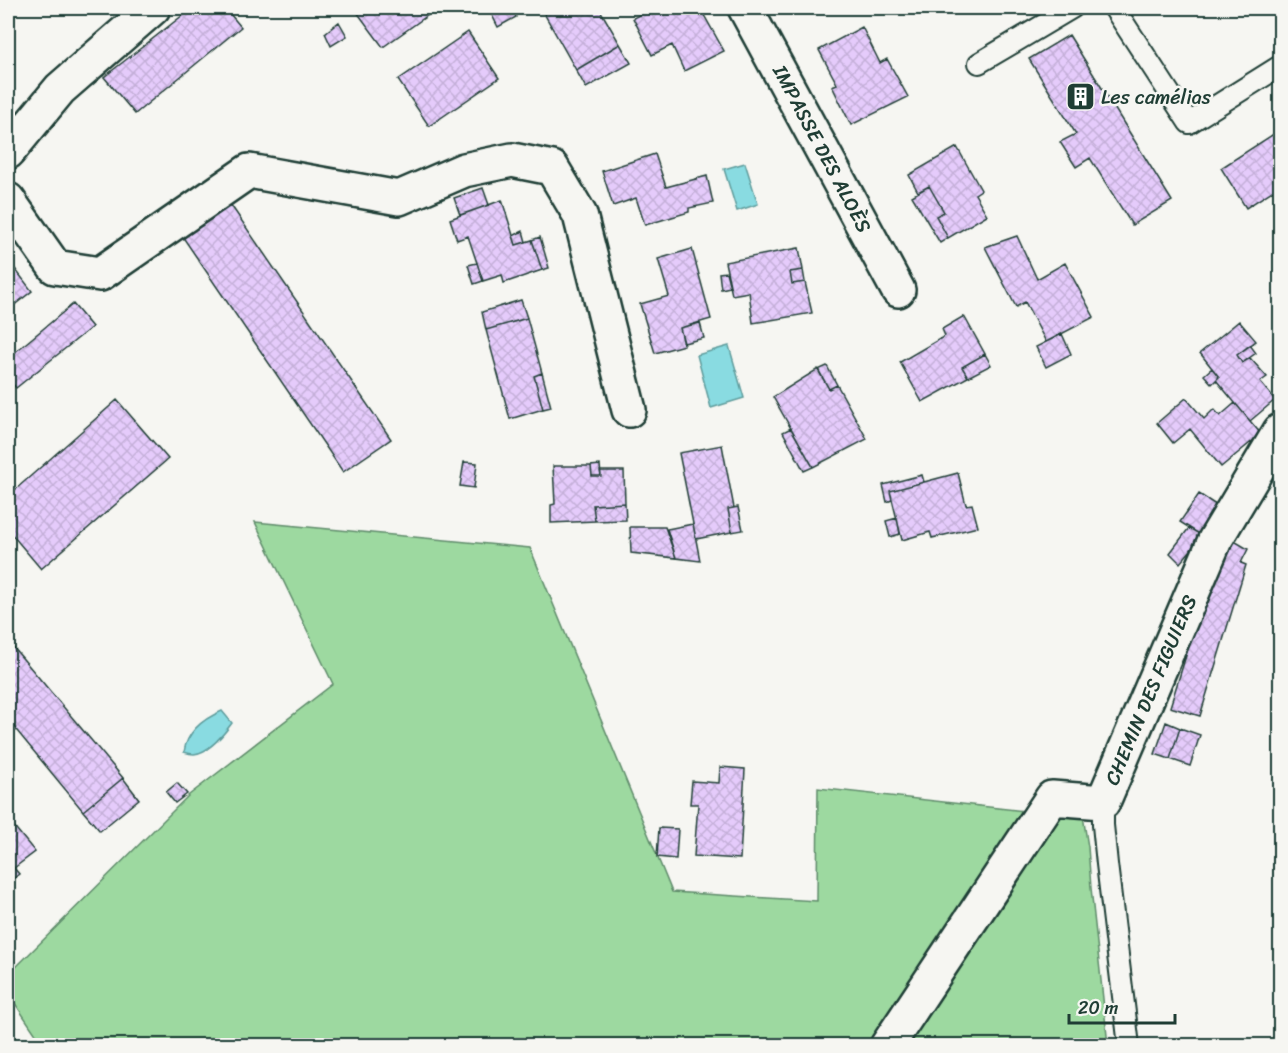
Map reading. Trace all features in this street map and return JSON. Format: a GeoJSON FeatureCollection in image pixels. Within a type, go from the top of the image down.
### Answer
{"type":"FeatureCollection","features":[{"type":"Feature","properties":{"kind":"street"},"geometry":{"type":"LineString","coordinates":[[8,152],[60,89],[153,8]]}},
{"type":"Feature","properties":{"kind":"street","name":"IMPASSE DES ALOÈS"},"geometry":{"type":"LineString","coordinates":[[746,8],[898,290]]}},
{"type":"Feature","properties":{"kind":"street"},"geometry":{"type":"LineString","coordinates":[[8,200],[55,267],[100,274],[249,171],[399,198],[464,170],[512,160],[552,168],[580,215],[629,410]]}},
{"type":"Feature","properties":{"kind":"street","name":"CHEMIN DES FIGUIERS"},"geometry":{"type":"LineString","coordinates":[[887,1046],[1052,798],[1103,802],[1215,540],[1281,431]]}},
{"type":"Feature","properties":{"kind":"lane"},"geometry":{"type":"LineString","coordinates":[[979,63],[1072,8]]}},
{"type":"Feature","properties":{"kind":"lane"},"geometry":{"type":"LineString","coordinates":[[1114,8],[1189,123],[1281,66]]}},
{"type":"Feature","properties":{"kind":"lane"},"geometry":{"type":"LineString","coordinates":[[1103,802],[1107,864],[1130,1046]]}},
{"type":"Feature","properties":{"kind":"green space"},"geometry":{"type":"Polygon","coordinates":[[[255,522],[530,548],[672,892],[817,901],[818,788],[1083,816],[1108,1045],[43,1045],[8,993],[8,975],[189,795],[333,684],[255,522]]]}},
{"type":"Feature","properties":{"kind":"water"},"geometry":{"type":"Polygon","coordinates":[[[745,163],[758,204],[737,211],[724,169],[745,163]]]}},
{"type":"Feature","properties":{"kind":"water"},"geometry":{"type":"Polygon","coordinates":[[[729,346],[744,398],[711,408],[697,355],[729,346]]]}},
{"type":"Feature","properties":{"kind":"water"},"geometry":{"type":"Polygon","coordinates":[[[222,711],[232,723],[220,737],[210,747],[199,753],[184,752],[192,732],[208,718],[222,711]]]}},
{"type":"Feature","properties":{"kind":"building"},"geometry":{"type":"Polygon","coordinates":[[[192,8],[225,8],[241,27],[135,114],[104,77],[192,8]]]}},
{"type":"Feature","properties":{"kind":"building"},"geometry":{"type":"Polygon","coordinates":[[[354,8],[438,8],[383,47],[354,8]]]}},
{"type":"Feature","properties":{"kind":"building"},"geometry":{"type":"Polygon","coordinates":[[[511,8],[516,17],[498,27],[492,15],[511,8]]]}},
{"type":"Feature","properties":{"kind":"building"},"geometry":{"type":"Polygon","coordinates":[[[541,8],[599,8],[620,44],[576,70],[541,8]]]}},
{"type":"Feature","properties":{"kind":"building"},"geometry":{"type":"Polygon","coordinates":[[[653,8],[700,8],[724,51],[684,71],[672,45],[652,55],[633,18],[653,8]]]}},
{"type":"Feature","properties":{"kind":"building"},"geometry":{"type":"Polygon","coordinates":[[[339,22],[347,36],[331,46],[325,33],[339,22]]]}},
{"type":"Feature","properties":{"kind":"building"},"geometry":{"type":"Polygon","coordinates":[[[862,27],[880,63],[887,59],[908,97],[851,125],[832,86],[837,84],[819,50],[862,27]]]}},
{"type":"Feature","properties":{"kind":"building"},"geometry":{"type":"Polygon","coordinates":[[[468,32],[499,78],[429,126],[398,80],[468,32]]]}},
{"type":"Feature","properties":{"kind":"building","name":"Les camélias"},"geometry":{"type":"Polygon","coordinates":[[[1069,35],[1172,201],[1132,225],[1090,158],[1076,167],[1060,142],[1076,134],[1029,59],[1069,35]]]}},
{"type":"Feature","properties":{"kind":"building"},"geometry":{"type":"Polygon","coordinates":[[[620,44],[631,63],[586,88],[576,70],[620,44]]]}},
{"type":"Feature","properties":{"kind":"building"},"geometry":{"type":"Polygon","coordinates":[[[1280,130],[1280,186],[1246,208],[1221,168],[1280,130]]]}},
{"type":"Feature","properties":{"kind":"building"},"geometry":{"type":"Polygon","coordinates":[[[1280,130],[1280,186],[1246,208],[1221,168],[1280,130]]]}},
{"type":"Feature","properties":{"kind":"building"},"geometry":{"type":"Polygon","coordinates":[[[957,147],[981,190],[975,194],[987,215],[948,238],[936,216],[944,212],[929,186],[918,192],[909,175],[957,147]]]}},
{"type":"Feature","properties":{"kind":"building"},"geometry":{"type":"Polygon","coordinates":[[[655,154],[666,187],[707,176],[713,203],[689,208],[689,212],[645,225],[636,198],[613,206],[602,171],[655,154]]]}},
{"type":"Feature","properties":{"kind":"building"},"geometry":{"type":"Polygon","coordinates":[[[929,186],[944,212],[936,216],[948,238],[940,243],[912,196],[929,186]]]}},
{"type":"Feature","properties":{"kind":"building"},"geometry":{"type":"Polygon","coordinates":[[[483,188],[489,205],[460,215],[454,198],[483,188]]]}},
{"type":"Feature","properties":{"kind":"building"},"geometry":{"type":"Polygon","coordinates":[[[226,198],[391,439],[343,472],[178,230],[226,198]]]}},
{"type":"Feature","properties":{"kind":"building"},"geometry":{"type":"Polygon","coordinates":[[[502,200],[516,245],[532,240],[542,270],[504,283],[502,275],[483,281],[468,236],[457,240],[450,219],[502,200]]]}},
{"type":"Feature","properties":{"kind":"building"},"geometry":{"type":"Polygon","coordinates":[[[523,231],[526,242],[516,245],[513,236],[523,231]]]}},
{"type":"Feature","properties":{"kind":"building"},"geometry":{"type":"Polygon","coordinates":[[[1017,236],[1037,279],[1065,263],[1094,317],[1046,342],[1025,302],[1016,307],[985,247],[1017,236]]]}},
{"type":"Feature","properties":{"kind":"building"},"geometry":{"type":"Polygon","coordinates":[[[540,237],[549,268],[542,270],[532,240],[540,237]]]}},
{"type":"Feature","properties":{"kind":"building"},"geometry":{"type":"Polygon","coordinates":[[[799,248],[803,270],[790,272],[792,284],[805,282],[812,313],[753,323],[749,292],[732,295],[725,262],[799,248]]]}},
{"type":"Feature","properties":{"kind":"building"},"geometry":{"type":"Polygon","coordinates":[[[692,249],[711,319],[680,328],[684,345],[655,353],[640,304],[669,296],[658,259],[692,249]]]}},
{"type":"Feature","properties":{"kind":"building"},"geometry":{"type":"Polygon","coordinates":[[[8,255],[11,259],[9,261],[32,291],[8,310],[8,255]]]}},
{"type":"Feature","properties":{"kind":"building"},"geometry":{"type":"Polygon","coordinates":[[[477,263],[483,281],[474,284],[468,265],[477,263]]]}},
{"type":"Feature","properties":{"kind":"building"},"geometry":{"type":"Polygon","coordinates":[[[803,270],[805,282],[792,284],[790,272],[803,270]]]}},
{"type":"Feature","properties":{"kind":"building"},"geometry":{"type":"Polygon","coordinates":[[[726,272],[730,287],[721,289],[719,273],[726,272]]]}},
{"type":"Feature","properties":{"kind":"building"},"geometry":{"type":"Polygon","coordinates":[[[521,300],[527,318],[486,330],[482,312],[521,300]]]}},
{"type":"Feature","properties":{"kind":"building"},"geometry":{"type":"Polygon","coordinates":[[[73,304],[92,327],[16,388],[8,378],[8,358],[73,304]]]}},
{"type":"Feature","properties":{"kind":"building"},"geometry":{"type":"Polygon","coordinates":[[[964,316],[985,354],[962,367],[968,377],[922,402],[900,362],[945,336],[942,329],[964,316]]]}},
{"type":"Feature","properties":{"kind":"building"},"geometry":{"type":"Polygon","coordinates":[[[527,318],[542,373],[534,376],[543,409],[510,419],[486,330],[527,318]]]}},
{"type":"Feature","properties":{"kind":"building"},"geometry":{"type":"Polygon","coordinates":[[[1239,321],[1256,341],[1237,355],[1242,363],[1250,358],[1267,377],[1260,382],[1275,400],[1250,421],[1216,380],[1219,377],[1200,353],[1239,321]]]}},
{"type":"Feature","properties":{"kind":"building"},"geometry":{"type":"Polygon","coordinates":[[[700,323],[704,338],[684,343],[680,328],[700,323]]]}},
{"type":"Feature","properties":{"kind":"building"},"geometry":{"type":"Polygon","coordinates":[[[1062,334],[1071,354],[1046,367],[1036,347],[1062,334]]]}},
{"type":"Feature","properties":{"kind":"building"},"geometry":{"type":"Polygon","coordinates":[[[1250,345],[1256,353],[1242,363],[1237,355],[1250,345]]]}},
{"type":"Feature","properties":{"kind":"building"},"geometry":{"type":"Polygon","coordinates":[[[985,354],[991,365],[968,377],[962,367],[985,354]]]}},
{"type":"Feature","properties":{"kind":"building"},"geometry":{"type":"Polygon","coordinates":[[[827,366],[837,385],[829,389],[818,370],[827,366]]]}},
{"type":"Feature","properties":{"kind":"building"},"geometry":{"type":"Polygon","coordinates":[[[1212,368],[1219,377],[1212,384],[1204,375],[1212,368]]]}},
{"type":"Feature","properties":{"kind":"building"},"geometry":{"type":"Polygon","coordinates":[[[818,369],[829,389],[837,385],[867,439],[813,467],[773,397],[818,369]]]}},
{"type":"Feature","properties":{"kind":"building"},"geometry":{"type":"Polygon","coordinates":[[[542,373],[551,407],[543,409],[534,376],[542,373]]]}},
{"type":"Feature","properties":{"kind":"building"},"geometry":{"type":"Polygon","coordinates":[[[1186,398],[1204,419],[1214,409],[1220,416],[1235,403],[1261,434],[1221,467],[1190,429],[1173,443],[1157,423],[1186,398]]]}},
{"type":"Feature","properties":{"kind":"building"},"geometry":{"type":"Polygon","coordinates":[[[117,400],[168,459],[41,569],[8,530],[8,496],[117,400]]]}},
{"type":"Feature","properties":{"kind":"building"},"geometry":{"type":"Polygon","coordinates":[[[791,428],[813,467],[804,471],[783,432],[791,428]]]}},
{"type":"Feature","properties":{"kind":"building"},"geometry":{"type":"Polygon","coordinates":[[[722,445],[734,508],[728,509],[732,532],[696,539],[679,453],[722,445]]]}},
{"type":"Feature","properties":{"kind":"building"},"geometry":{"type":"Polygon","coordinates":[[[464,462],[477,463],[474,488],[460,486],[464,462]]]}},
{"type":"Feature","properties":{"kind":"building"},"geometry":{"type":"Polygon","coordinates":[[[600,465],[601,476],[592,476],[591,466],[600,465]]]}},
{"type":"Feature","properties":{"kind":"building"},"geometry":{"type":"Polygon","coordinates":[[[553,466],[591,466],[592,476],[601,476],[600,471],[624,471],[625,503],[593,505],[595,521],[551,523],[551,505],[555,504],[553,466]]]}},
{"type":"Feature","properties":{"kind":"building"},"geometry":{"type":"Polygon","coordinates":[[[958,473],[966,505],[972,504],[978,527],[932,538],[930,532],[902,540],[890,491],[958,473]]]}},
{"type":"Feature","properties":{"kind":"building"},"geometry":{"type":"Polygon","coordinates":[[[922,475],[924,482],[890,491],[892,500],[887,502],[883,485],[922,475]]]}},
{"type":"Feature","properties":{"kind":"building"},"geometry":{"type":"Polygon","coordinates":[[[1199,494],[1219,507],[1204,537],[1180,522],[1199,494]]]}},
{"type":"Feature","properties":{"kind":"building"},"geometry":{"type":"Polygon","coordinates":[[[625,503],[626,520],[595,521],[593,505],[625,503]]]}},
{"type":"Feature","properties":{"kind":"building"},"geometry":{"type":"Polygon","coordinates":[[[738,507],[743,530],[732,532],[728,509],[738,507]]]}},
{"type":"Feature","properties":{"kind":"building"},"geometry":{"type":"Polygon","coordinates":[[[897,518],[900,534],[890,537],[886,521],[897,518]]]}},
{"type":"Feature","properties":{"kind":"building"},"geometry":{"type":"Polygon","coordinates":[[[693,524],[700,561],[676,558],[667,529],[693,524]]]}},
{"type":"Feature","properties":{"kind":"building"},"geometry":{"type":"Polygon","coordinates":[[[630,527],[665,527],[676,558],[631,553],[630,527]]]}},
{"type":"Feature","properties":{"kind":"building"},"geometry":{"type":"Polygon","coordinates":[[[1189,528],[1203,536],[1180,563],[1170,553],[1189,528]]]}},
{"type":"Feature","properties":{"kind":"building"},"geometry":{"type":"Polygon","coordinates":[[[1231,539],[1248,549],[1241,563],[1246,565],[1200,716],[1170,707],[1217,556],[1231,539]]]}},
{"type":"Feature","properties":{"kind":"building"},"geometry":{"type":"Polygon","coordinates":[[[8,641],[123,778],[83,811],[8,720],[8,641]]]}},
{"type":"Feature","properties":{"kind":"building"},"geometry":{"type":"Polygon","coordinates":[[[1166,722],[1180,728],[1170,759],[1155,754],[1166,722]]]}},
{"type":"Feature","properties":{"kind":"building"},"geometry":{"type":"Polygon","coordinates":[[[1180,728],[1200,735],[1190,766],[1170,759],[1180,728]]]}},
{"type":"Feature","properties":{"kind":"building"},"geometry":{"type":"Polygon","coordinates":[[[720,767],[745,769],[740,859],[694,856],[698,804],[690,804],[692,781],[719,783],[720,767]]]}},
{"type":"Feature","properties":{"kind":"building"},"geometry":{"type":"Polygon","coordinates":[[[123,778],[139,799],[100,831],[83,811],[123,778]]]}},
{"type":"Feature","properties":{"kind":"building"},"geometry":{"type":"Polygon","coordinates":[[[177,783],[187,794],[175,803],[166,792],[177,783]]]}},
{"type":"Feature","properties":{"kind":"building"},"geometry":{"type":"Polygon","coordinates":[[[8,819],[35,852],[14,868],[19,874],[8,883],[8,819]]]}},
{"type":"Feature","properties":{"kind":"building"},"geometry":{"type":"Polygon","coordinates":[[[659,828],[678,829],[676,859],[657,857],[659,828]]]}},
{"type":"Feature","properties":{"kind":"place","name":"Les camélias"},"geometry":{"type":"Point","coordinates":[1080,97]}}]}
